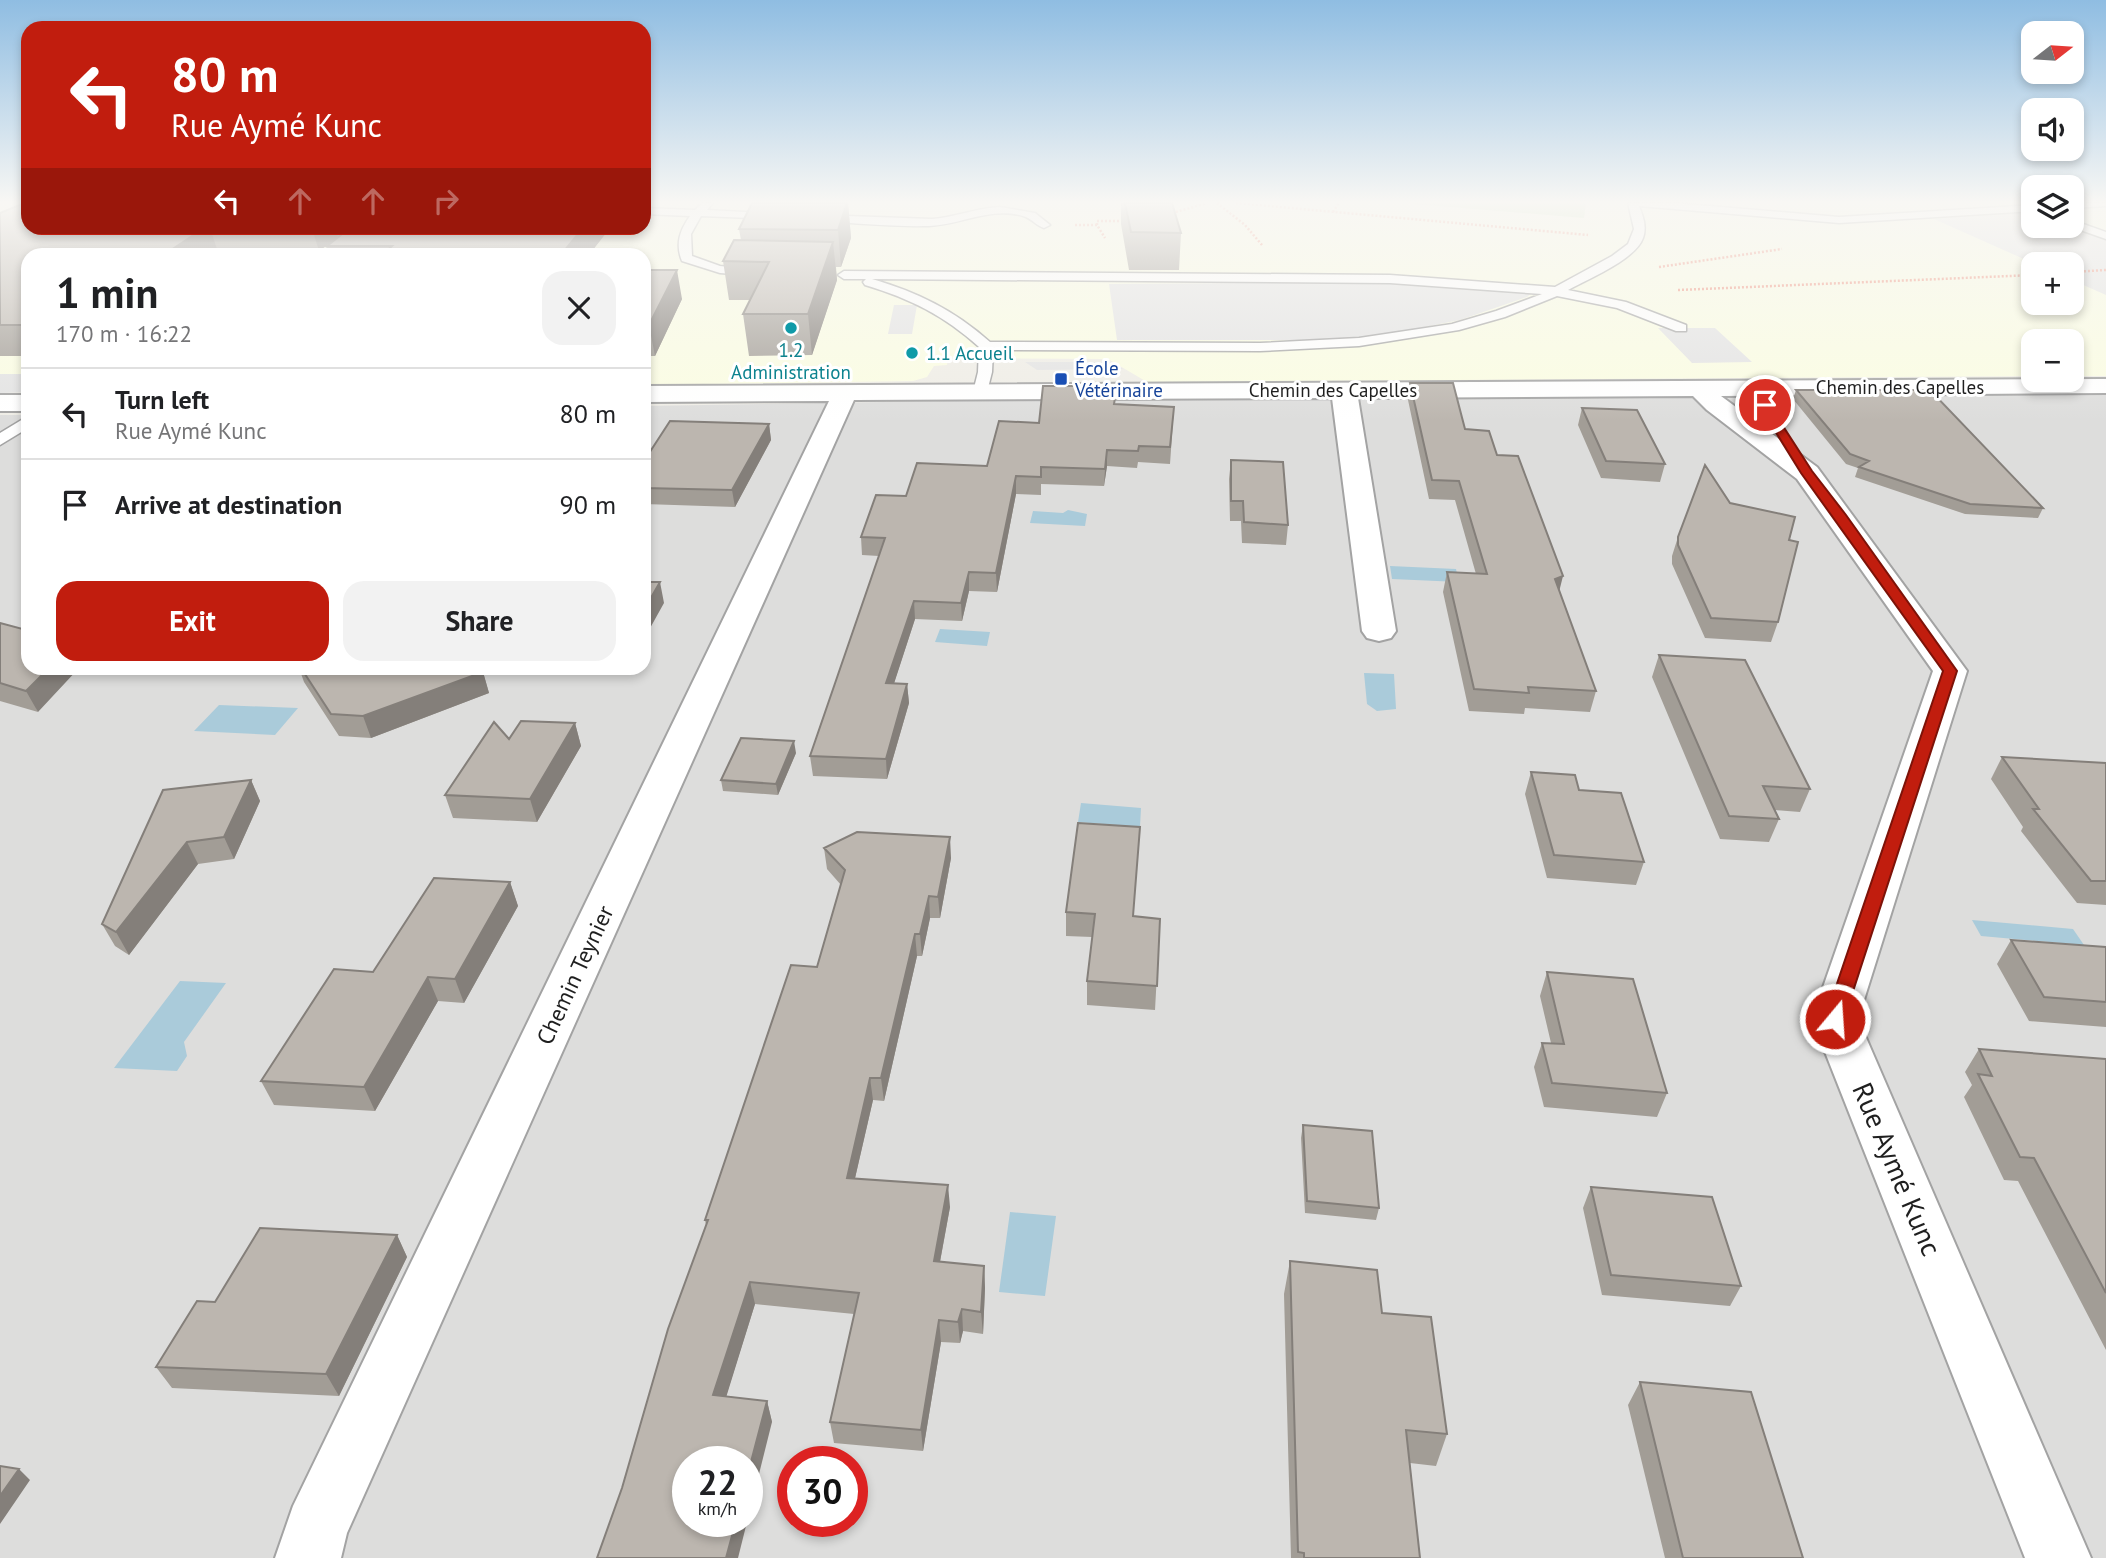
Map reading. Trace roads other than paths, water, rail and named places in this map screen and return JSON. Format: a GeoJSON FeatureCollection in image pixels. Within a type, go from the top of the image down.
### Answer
{"type":"FeatureCollection","features":[{"type":"Feature","properties":{"kind":"street","name":"Chemin des Capelles"},"geometry":{"type":"LineString","coordinates":[[651,394],[2106,386]]}},
{"type":"Feature","properties":{"kind":"street","name":"Rue Aymé Kunc"},"geometry":{"type":"LineString","coordinates":[[1698,387],[1716,405],[1807,473]]}},
{"type":"Feature","properties":{"kind":"street","name":"Rue Aymé Kunc"},"geometry":{"type":"LineString","coordinates":[[1698,387],[1701,407],[1805,483],[1842,518]]}},
{"type":"Feature","properties":{"kind":"street","name":"Rue Aymé Kunc"},"geometry":{"type":"LineString","coordinates":[[1742,388],[1765,405],[1807,473],[1950,671],[1835,1019],[2059,1558]]}},
{"type":"Feature","properties":{"kind":"street"},"geometry":{"type":"LineString","coordinates":[[1344,390],[1379,631]]}},
{"type":"Feature","properties":{"kind":"street","name":"Chemin Teynier"},"geometry":{"type":"LineString","coordinates":[[308,1558],[316,1529],[836,417],[842,393]]}},
{"type":"Feature","properties":{"kind":"street"},"geometry":{"type":"LineString","coordinates":[[0,403],[21,403]]}},
{"type":"Feature","properties":{"kind":"lane"},"geometry":{"type":"LineString","coordinates":[[841,276],[927,300],[961,322],[986,346],[1271,347],[1359,344],[1422,336],[1490,319],[1560,291],[1587,276]]}},
{"type":"Feature","properties":{"kind":"lane"},"geometry":{"type":"LineString","coordinates":[[976,276],[1390,279],[1560,291],[1558,292],[1622,305],[1681,328]]}},
{"type":"Feature","properties":{"kind":"lane"},"geometry":{"type":"LineString","coordinates":[[980,392],[985,372],[986,346]]}},
{"type":"Feature","properties":{"kind":"lane"},"geometry":{"type":"LineString","coordinates":[[0,440],[21,426]]}},
{"type":"Feature","properties":{"kind":"water"},"geometry":{"type":"Polygon","coordinates":[[[1068,510],[1087,514],[1085,526],[1030,523],[1033,511],[1063,513],[1068,510]]]}},
{"type":"Feature","properties":{"kind":"water"},"geometry":{"type":"Polygon","coordinates":[[[1390,566],[1456,569],[1459,582],[1392,579],[1390,566]]]}},
{"type":"Feature","properties":{"kind":"water"},"geometry":{"type":"Polygon","coordinates":[[[940,629],[990,632],[987,646],[935,642],[940,629]]]}},
{"type":"Feature","properties":{"kind":"water"},"geometry":{"type":"Polygon","coordinates":[[[1364,673],[1394,674],[1396,709],[1377,711],[1367,704],[1364,673]]]}},
{"type":"Feature","properties":{"kind":"water"},"geometry":{"type":"Polygon","coordinates":[[[219,705],[298,708],[275,735],[194,731],[219,705]]]}},
{"type":"Feature","properties":{"kind":"water"},"geometry":{"type":"Polygon","coordinates":[[[1081,803],[1141,808],[1140,827],[1078,822],[1081,803]]]}},
{"type":"Feature","properties":{"kind":"water"},"geometry":{"type":"Polygon","coordinates":[[[1972,920],[2073,929],[2084,945],[1981,936],[1972,920]]]}},
{"type":"Feature","properties":{"kind":"water"},"geometry":{"type":"Polygon","coordinates":[[[180,981],[226,983],[184,1042],[187,1056],[177,1071],[114,1068],[180,981]]]}},
{"type":"Feature","properties":{"kind":"water"},"geometry":{"type":"Polygon","coordinates":[[[1010,1212],[1056,1216],[1045,1296],[999,1292],[1010,1212]]]}},
{"type":"Feature","properties":{"kind":"place","name":"1.2 Administration"},"geometry":{"type":"Point","coordinates":[791,328]}},
{"type":"Feature","properties":{"kind":"place","name":"1.1 Accueil"},"geometry":{"type":"Point","coordinates":[912,353]}},
{"type":"Feature","properties":{"kind":"place","name":"École Vétérinaire"},"geometry":{"type":"Point","coordinates":[1061,379]}}]}
